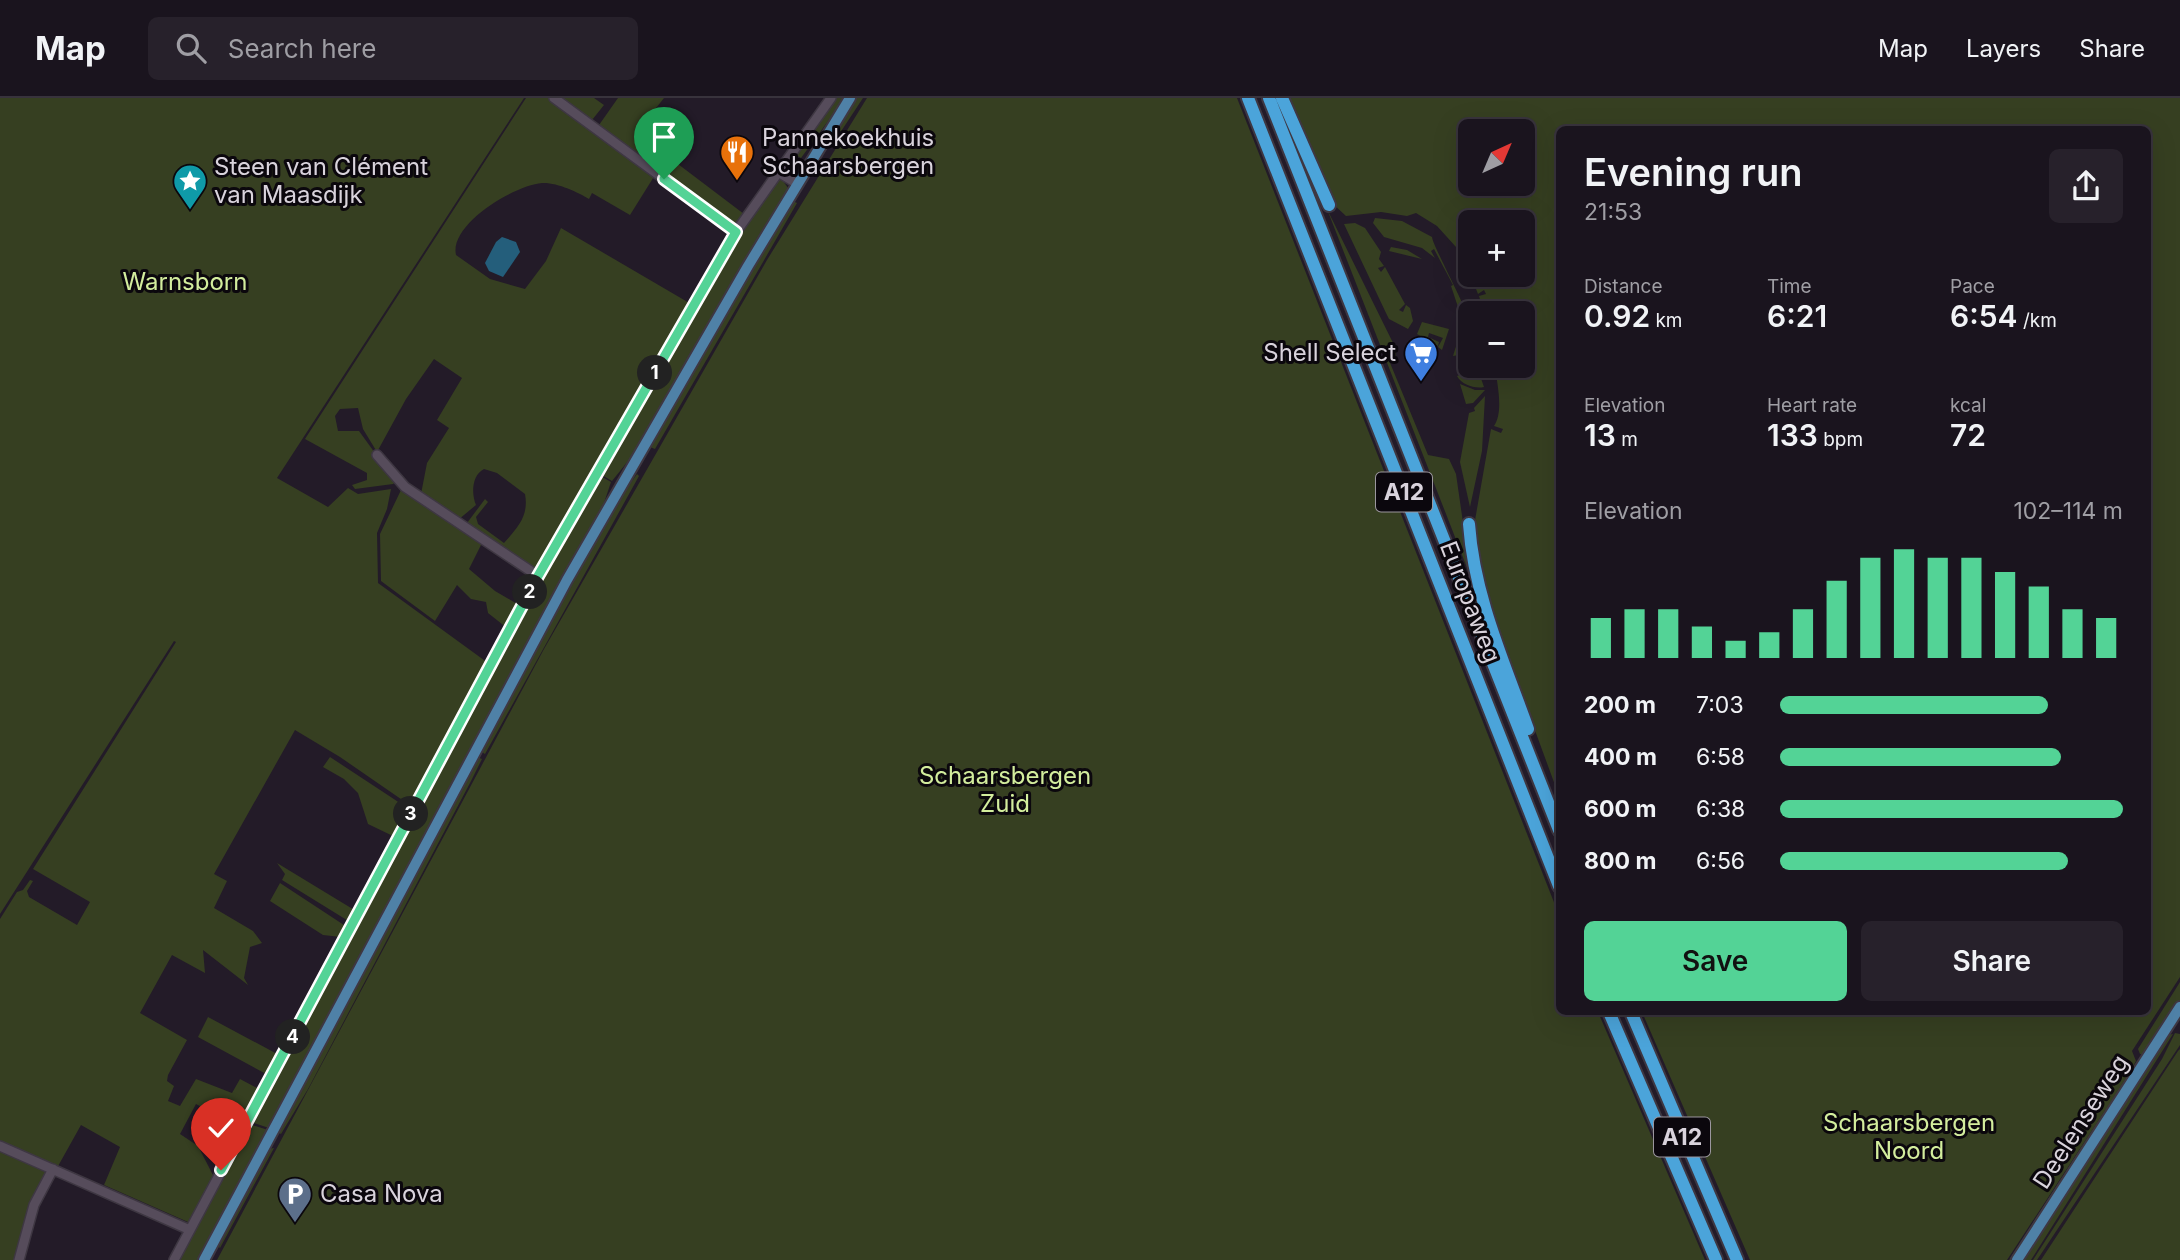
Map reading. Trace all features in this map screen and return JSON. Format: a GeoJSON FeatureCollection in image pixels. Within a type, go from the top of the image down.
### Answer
{"type":"FeatureCollection","features":[{"type":"Feature","properties":{"kind":"highway","name":"Europaweg"},"geometry":{"type":"LineString","coordinates":[[1248,98],[1556,878]]}},
{"type":"Feature","properties":{"kind":"highway","name":"Europaweg"},"geometry":{"type":"LineString","coordinates":[[1269,98],[1556,822]]}},
{"type":"Feature","properties":{"kind":"highway"},"geometry":{"type":"LineString","coordinates":[[1282,98],[1329,205]]}},
{"type":"Feature","properties":{"kind":"highway","name":"A12"},"geometry":{"type":"LineString","coordinates":[[1469,524],[1475,574],[1537,754],[1556,820]]}},
{"type":"Feature","properties":{"kind":"highway","name":"A12"},"geometry":{"type":"LineString","coordinates":[[1610,1015],[1716,1260]]}},
{"type":"Feature","properties":{"kind":"highway","name":"A12"},"geometry":{"type":"LineString","coordinates":[[1632,1015],[1738,1260]]}},
{"type":"Feature","properties":{"kind":"main road"},"geometry":{"type":"LineString","coordinates":[[204,1260],[543,624],[796,183],[850,98]]}},
{"type":"Feature","properties":{"kind":"main road","name":"Deelenseweg"},"geometry":{"type":"LineString","coordinates":[[2017,1260],[2180,1007]]}},
{"type":"Feature","properties":{"kind":"street"},"geometry":{"type":"LineString","coordinates":[[554,98],[736,232]]}},
{"type":"Feature","properties":{"kind":"street"},"geometry":{"type":"LineString","coordinates":[[174,1260],[538,576],[736,232],[831,98]]}},
{"type":"Feature","properties":{"kind":"street"},"geometry":{"type":"LineString","coordinates":[[778,172],[796,183]]}},
{"type":"Feature","properties":{"kind":"street"},"geometry":{"type":"LineString","coordinates":[[377,455],[405,487],[538,576]]}},
{"type":"Feature","properties":{"kind":"street"},"geometry":{"type":"LineString","coordinates":[[0,1146],[190,1230]]}},
{"type":"Feature","properties":{"kind":"street"},"geometry":{"type":"LineString","coordinates":[[19,1260],[34,1205],[53,1169]]}},
{"type":"Feature","properties":{"kind":"green space","name":"Warnsborn"},"geometry":{"type":"Polygon","coordinates":[[[0,98],[524,98],[277,478],[328,507],[348,488],[358,494],[391,489],[387,509],[377,533],[378,583],[488,663],[411,806],[295,730],[214,874],[227,881],[214,908],[253,931],[262,943],[250,947],[244,978],[248,985],[203,950],[205,973],[172,955],[140,1013],[187,1040],[168,1075],[167,1081],[174,1086],[168,1101],[180,1106],[196,1079],[232,1093],[240,1079],[261,1090],[244,1122],[225,1123],[221,1117],[196,1104],[180,1134],[198,1146],[214,1177],[188,1222],[104,1185],[120,1147],[81,1125],[57,1168],[0,1144],[0,919],[17,892],[23,890],[30,880],[33,881],[27,891],[29,897],[77,925],[90,902],[33,869],[176,642],[174,641],[0,914],[0,98]]]}},
{"type":"Feature","properties":{"kind":"green space"},"geometry":{"type":"Polygon","coordinates":[[[526,98],[550,98],[655,175],[630,215],[592,193],[589,199],[554,184],[530,185],[501,198],[473,219],[457,243],[456,255],[490,279],[525,289],[546,261],[561,228],[691,304],[539,568],[532,571],[467,523],[485,499],[488,502],[476,517],[478,524],[504,543],[521,521],[525,509],[525,494],[497,473],[484,469],[477,475],[473,495],[476,505],[458,520],[421,494],[427,463],[449,428],[437,420],[462,378],[434,359],[406,399],[377,452],[363,429],[358,408],[340,409],[335,416],[338,431],[359,431],[396,482],[393,484],[355,489],[352,485],[367,480],[367,473],[305,439],[526,98]]]}},
{"type":"Feature","properties":{"kind":"green space"},"geometry":{"type":"Polygon","coordinates":[[[558,98],[594,98],[604,105],[592,120],[588,120],[558,98]]]}},
{"type":"Feature","properties":{"kind":"green space"},"geometry":{"type":"Polygon","coordinates":[[[618,98],[664,98],[645,122],[641,136],[744,214],[736,226],[600,130],[599,125],[618,98]]]}},
{"type":"Feature","properties":{"kind":"green space"},"geometry":{"type":"Polygon","coordinates":[[[835,98],[845,98],[801,158],[794,154],[835,98]]]}},
{"type":"Feature","properties":{"kind":"green space"},"geometry":{"type":"Polygon","coordinates":[[[855,98],[863,98],[836,139],[833,137],[855,98]]]}},
{"type":"Feature","properties":{"kind":"green space","name":"Schaarsbergen Zuid"},"geometry":{"type":"Polygon","coordinates":[[[867,98],[1237,98],[1556,907],[1556,1015],[1599,1015],[1705,1260],[217,1260],[544,649],[767,260],[867,98]]]}},
{"type":"Feature","properties":{"kind":"green space","name":"Schaarsbergen Noord"},"geometry":{"type":"Polygon","coordinates":[[[1286,98],[2180,98],[2180,977],[2132,1051],[2136,1061],[2127,1077],[2007,1260],[1750,1260],[1643,1015],[2151,1015],[2151,126],[1556,126],[1556,788],[1480,580],[1474,526],[1491,429],[1501,433],[1503,429],[1494,426],[1499,413],[1497,378],[1535,378],[1535,301],[1480,301],[1479,296],[1486,294],[1484,290],[1478,294],[1475,287],[1535,287],[1535,210],[1458,210],[1456,247],[1437,226],[1416,213],[1407,216],[1381,212],[1346,216],[1332,203],[1286,98]]]}},
{"type":"Feature","properties":{"kind":"green space"},"geometry":{"type":"Polygon","coordinates":[[[781,178],[788,188],[637,450],[612,481],[600,474],[739,234],[777,179],[781,178]]]}},
{"type":"Feature","properties":{"kind":"green space"},"geometry":{"type":"Polygon","coordinates":[[[791,200],[797,203],[655,449],[650,447],[791,200]]]}},
{"type":"Feature","properties":{"kind":"green space"},"geometry":{"type":"Polygon","coordinates":[[[1327,209],[1396,349],[1396,356],[1390,354],[1388,358],[1428,455],[1449,459],[1456,474],[1471,578],[1327,209]]]}},
{"type":"Feature","properties":{"kind":"green space"},"geometry":{"type":"Polygon","coordinates":[[[1375,218],[1402,221],[1432,237],[1461,301],[1458,301],[1458,307],[1451,286],[1453,285],[1434,249],[1431,251],[1435,258],[1422,248],[1384,237],[1373,223],[1375,218]]]}},
{"type":"Feature","properties":{"kind":"green space"},"geometry":{"type":"Polygon","coordinates":[[[1355,223],[1365,228],[1381,252],[1379,259],[1384,266],[1378,268],[1381,272],[1385,267],[1405,304],[1399,310],[1403,312],[1406,305],[1410,308],[1413,321],[1408,329],[1389,319],[1344,224],[1355,223]]]}},
{"type":"Feature","properties":{"kind":"green space"},"geometry":{"type":"Polygon","coordinates":[[[1391,247],[1407,250],[1422,259],[1389,251],[1391,247]]]}},
{"type":"Feature","properties":{"kind":"green space"},"geometry":{"type":"Polygon","coordinates":[[[1422,322],[1449,329],[1442,350],[1438,347],[1443,338],[1429,333],[1428,337],[1439,342],[1438,346],[1417,334],[1422,322]]]}},
{"type":"Feature","properties":{"kind":"green space"},"geometry":{"type":"Polygon","coordinates":[[[1458,340],[1458,355],[1453,356],[1458,340]]]}},
{"type":"Feature","properties":{"kind":"green space"},"geometry":{"type":"Polygon","coordinates":[[[1459,378],[1481,378],[1484,387],[1469,386],[1459,378]]]}},
{"type":"Feature","properties":{"kind":"green space"},"geometry":{"type":"Polygon","coordinates":[[[1460,384],[1475,390],[1485,390],[1473,403],[1466,404],[1460,384]]]}},
{"type":"Feature","properties":{"kind":"green space"},"geometry":{"type":"Polygon","coordinates":[[[1485,396],[1482,451],[1470,507],[1460,462],[1469,413],[1475,411],[1474,408],[1485,396]]]}},
{"type":"Feature","properties":{"kind":"green space"},"geometry":{"type":"Polygon","coordinates":[[[637,474],[639,476],[485,754],[480,751],[618,500],[637,474]]]}},
{"type":"Feature","properties":{"kind":"green space"},"geometry":{"type":"Polygon","coordinates":[[[599,475],[611,482],[601,512],[528,642],[269,1128],[251,1122],[541,576],[599,475]]]}},
{"type":"Feature","properties":{"kind":"green space"},"geometry":{"type":"Polygon","coordinates":[[[401,490],[482,543],[469,569],[495,591],[519,605],[507,628],[488,613],[486,602],[471,599],[457,585],[435,621],[381,581],[380,534],[401,490]]]}},
{"type":"Feature","properties":{"kind":"green space"},"geometry":{"type":"Polygon","coordinates":[[[330,757],[409,809],[395,837],[368,824],[358,793],[344,779],[323,767],[330,757]]]}},
{"type":"Feature","properties":{"kind":"green space"},"geometry":{"type":"Polygon","coordinates":[[[477,757],[482,759],[470,783],[308,1089],[281,1134],[277,1132],[477,757]]]}},
{"type":"Feature","properties":{"kind":"green space"},"geometry":{"type":"Polygon","coordinates":[[[277,863],[356,911],[350,922],[282,880],[285,874],[277,863]]]}},
{"type":"Feature","properties":{"kind":"green space"},"geometry":{"type":"Polygon","coordinates":[[[280,883],[347,927],[341,937],[323,935],[270,901],[280,883]]]}},
{"type":"Feature","properties":{"kind":"green space"},"geometry":{"type":"Polygon","coordinates":[[[2180,982],[2180,1000],[2144,1055],[2140,1054],[2138,1049],[2180,982]]]}},
{"type":"Feature","properties":{"kind":"green space"},"geometry":{"type":"Polygon","coordinates":[[[208,1017],[279,1055],[268,1075],[198,1037],[208,1017]]]}},
{"type":"Feature","properties":{"kind":"green space"},"geometry":{"type":"Polygon","coordinates":[[[2175,1033],[2180,1034],[2180,1045],[2037,1260],[2033,1260],[2162,1059],[2175,1033]]]}},
{"type":"Feature","properties":{"kind":"green space"},"geometry":{"type":"Polygon","coordinates":[[[2173,1034],[2031,1260],[2022,1260],[2168,1035],[2173,1034]]]}},
{"type":"Feature","properties":{"kind":"green space"},"geometry":{"type":"Polygon","coordinates":[[[2180,1049],[2180,1260],[2041,1260],[2178,1051],[2180,1049]]]}},
{"type":"Feature","properties":{"kind":"green space"},"geometry":{"type":"Polygon","coordinates":[[[2137,1061],[2139,1064],[2012,1260],[2009,1260],[2137,1061]]]}},
{"type":"Feature","properties":{"kind":"green space"},"geometry":{"type":"Polygon","coordinates":[[[249,1124],[268,1130],[197,1260],[177,1260],[249,1124]]]}},
{"type":"Feature","properties":{"kind":"green space"},"geometry":{"type":"Polygon","coordinates":[[[0,1148],[47,1173],[15,1260],[0,1260],[0,1148]]]}},
{"type":"Feature","properties":{"kind":"green space"},"geometry":{"type":"Polygon","coordinates":[[[274,1148],[220,1248],[227,1226],[269,1149],[274,1148]]]}},
{"type":"Feature","properties":{"kind":"water"},"geometry":{"type":"Polygon","coordinates":[[[502,237],[516,242],[520,252],[503,277],[489,271],[485,263],[496,242],[502,237]]]}},
{"type":"Feature","properties":{"kind":"place","name":"Pannekoekhuis Schaarsbergen"},"geometry":{"type":"Point","coordinates":[737,182]}},
{"type":"Feature","properties":{"kind":"place","name":"Steen van Clément van Maasdijk"},"geometry":{"type":"Point","coordinates":[190,211]}},
{"type":"Feature","properties":{"kind":"place","name":"Shell Select"},"geometry":{"type":"Point","coordinates":[1421,383]}},
{"type":"Feature","properties":{"kind":"place","name":"Casa Nova"},"geometry":{"type":"Point","coordinates":[295,1224]}},
{"type":"Feature","properties":{"kind":"route"},"geometry":{"type":"LineString","coordinates":[[221,1170],[538,576],[736,232],[664,179]]}}]}
